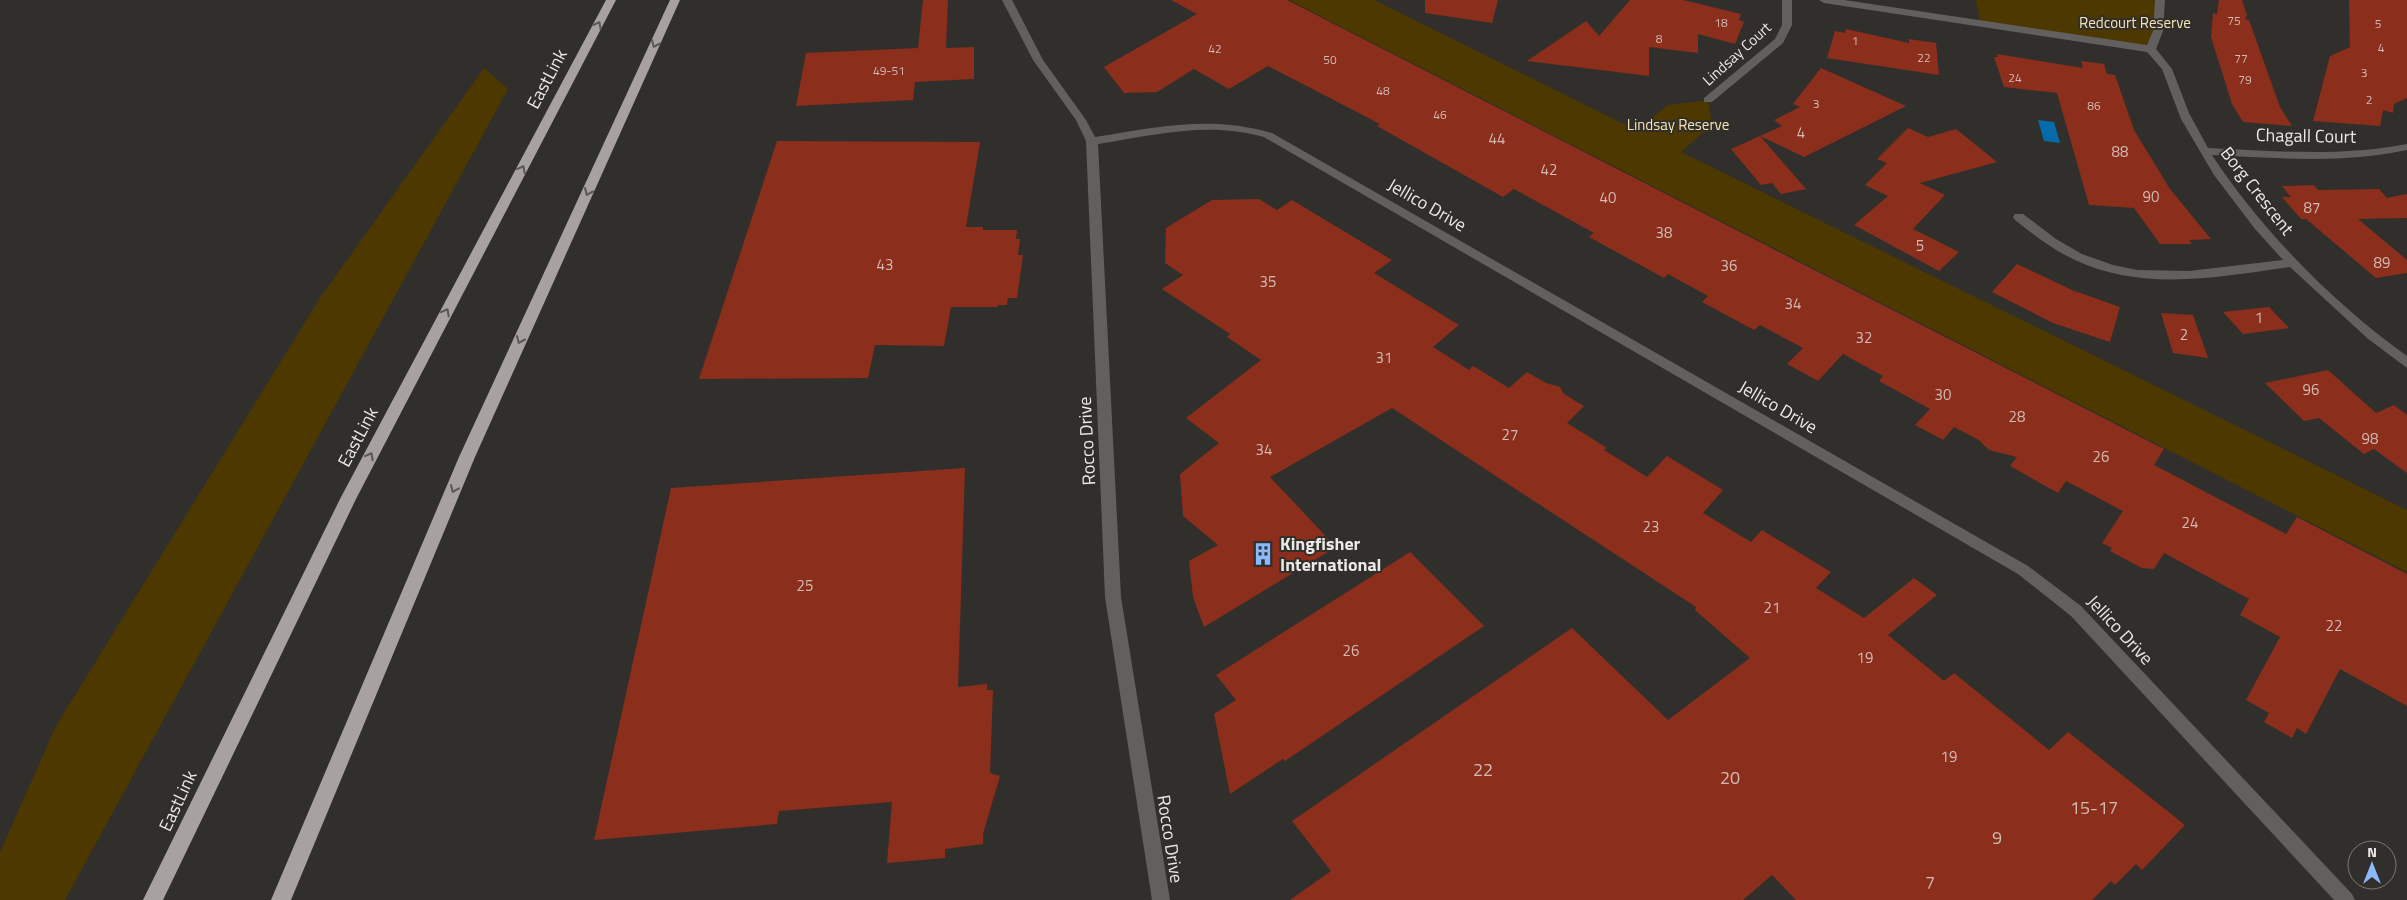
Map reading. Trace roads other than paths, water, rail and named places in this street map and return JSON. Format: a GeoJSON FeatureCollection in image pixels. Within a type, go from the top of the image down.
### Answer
{"type":"FeatureCollection","features":[{"type":"Feature","properties":{"kind":"highway","name":"EastLink"},"geometry":{"type":"LineString","coordinates":[[153,900],[348,499],[611,0]]}},
{"type":"Feature","properties":{"kind":"highway"},"geometry":{"type":"LineString","coordinates":[[281,900],[467,457],[675,0]]}},
{"type":"Feature","properties":{"kind":"highway"},"geometry":{"type":"LineString","coordinates":[[145,900],[348,499]]}},
{"type":"Feature","properties":{"kind":"street","name":"Rocco Drive"},"geometry":{"type":"LineString","coordinates":[[1008,0],[1038,60],[1081,120],[1092,141],[1113,597],[1161,900]]}},
{"type":"Feature","properties":{"kind":"street","name":"Lindsay Court"},"geometry":{"type":"LineString","coordinates":[[1708,100],[1779,41],[1787,25],[1787,0]]}},
{"type":"Feature","properties":{"kind":"street"},"geometry":{"type":"LineString","coordinates":[[1824,0],[2151,49],[2158,31],[2160,0]]}},
{"type":"Feature","properties":{"kind":"street","name":"Borg Crescent"},"geometry":{"type":"LineString","coordinates":[[2151,49],[2170,74],[2179,104],[2204,151],[2244,209],[2292,263],[2338,306],[2407,363]]}},
{"type":"Feature","properties":{"kind":"street","name":"Jellico Drive"},"geometry":{"type":"LineString","coordinates":[[1092,141],[1212,125],[1244,127],[1268,135],[2023,570],[2076,610],[2346,900]]}},
{"type":"Feature","properties":{"kind":"street","name":"Chagall Court"},"geometry":{"type":"LineString","coordinates":[[2204,151],[2351,155],[2377,153],[2407,147]]}},
{"type":"Feature","properties":{"kind":"street"},"geometry":{"type":"LineString","coordinates":[[2019,217],[2046,239],[2087,261],[2142,275],[2189,276],[2292,263]]}},
{"type":"Feature","properties":{"kind":"water"},"geometry":{"type":"Polygon","coordinates":[[[2038,120],[2054,122],[2060,143],[2044,141],[2038,120]]]}},
{"type":"Feature","properties":{"kind":"place","name":"Kingfisher International"},"geometry":{"type":"Point","coordinates":[1263,554]}},
{"type":"Feature","properties":{"kind":"park label","name":"Redcourt Reserve"},"geometry":{"type":"Point","coordinates":[2135,23]}},
{"type":"Feature","properties":{"kind":"park label","name":"Lindsay Reserve"},"geometry":{"type":"Point","coordinates":[1678,125]}}]}
